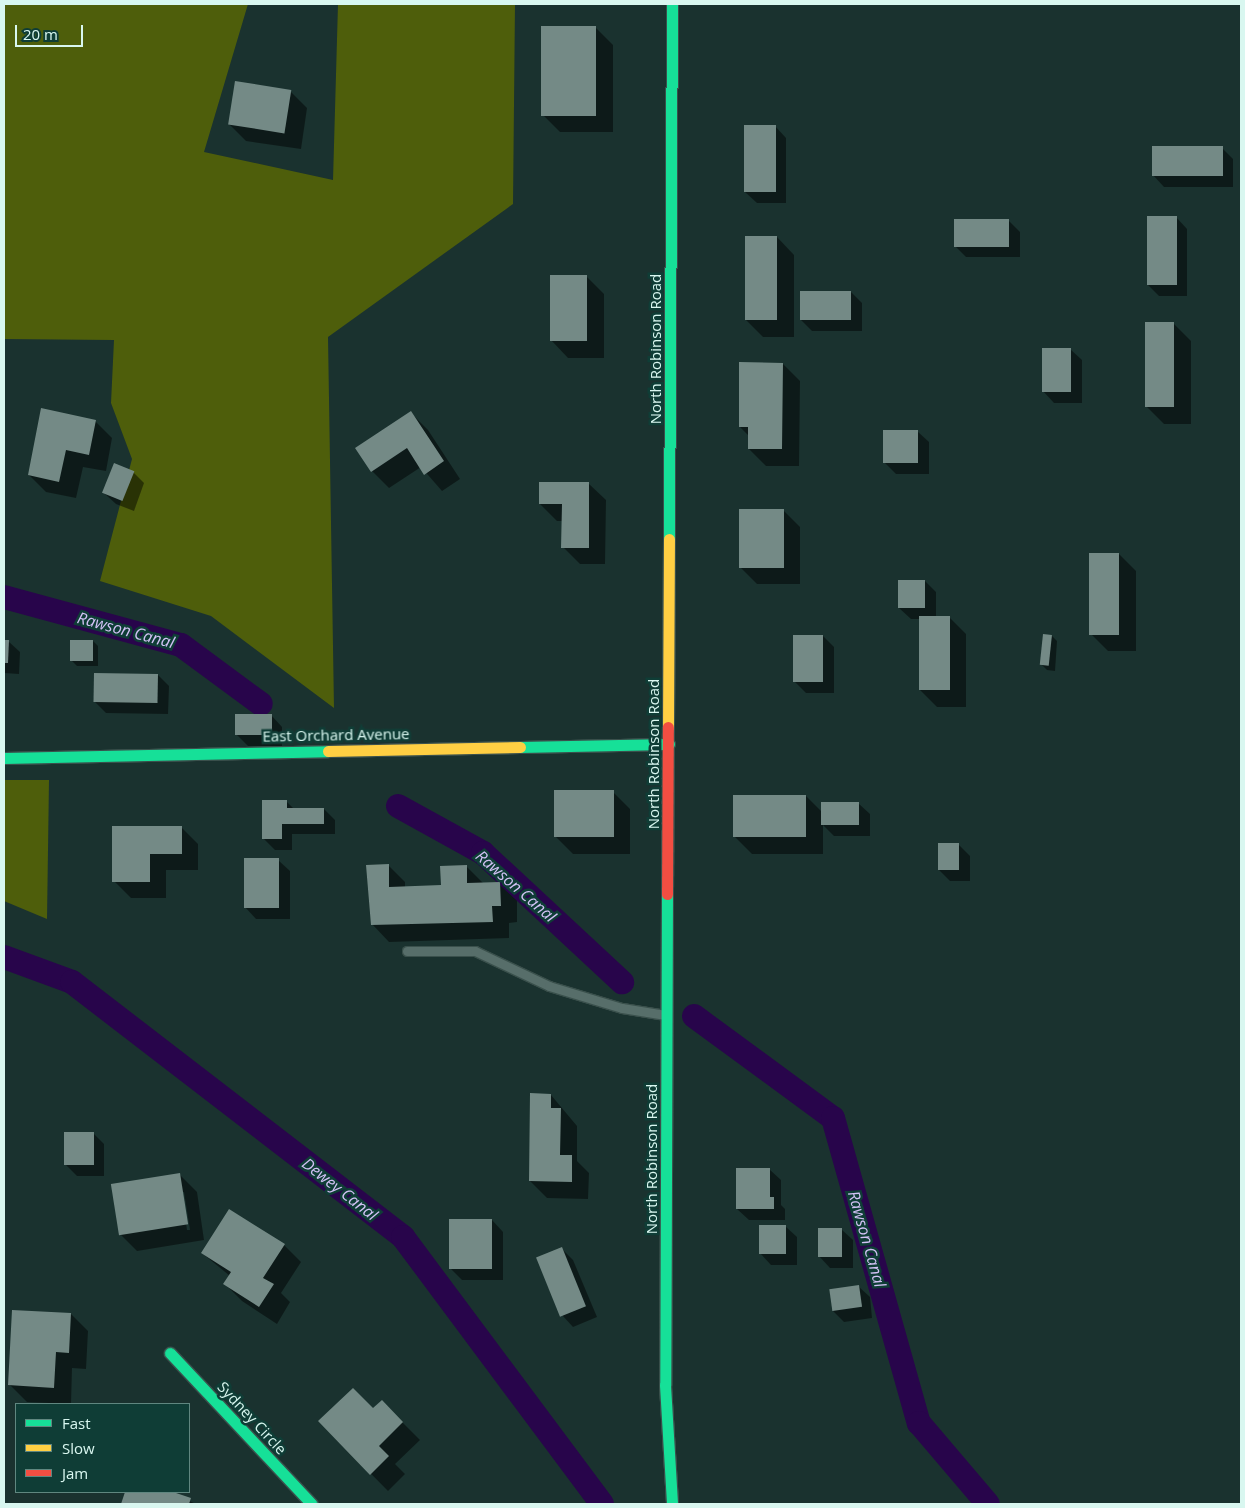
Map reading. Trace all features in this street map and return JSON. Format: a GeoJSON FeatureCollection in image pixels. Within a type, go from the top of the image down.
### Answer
{"type":"FeatureCollection","features":[{"type":"Feature","properties":{"kind":"street","name":"North Robinson Road"},"geometry":{"type":"LineString","coordinates":[[672,4],[665,1384],[672,1504]]}},
{"type":"Feature","properties":{"kind":"street","name":"East Orchard Avenue"},"geometry":{"type":"LineString","coordinates":[[4,758],[669,744]]}},
{"type":"Feature","properties":{"kind":"street","name":"Sydney Circle"},"geometry":{"type":"LineString","coordinates":[[170,1353],[312,1504]]}},
{"type":"Feature","properties":{"kind":"lane"},"geometry":{"type":"LineString","coordinates":[[407,951],[475,951],[549,986],[622,1008],[668,1015]]}},
{"type":"Feature","properties":{"kind":"green space"},"geometry":{"type":"Polygon","coordinates":[[[4,4],[248,4],[204,152],[333,180],[338,4],[515,4],[513,204],[328,337],[334,708],[211,616],[100,581],[132,459],[111,403],[114,340],[4,339],[4,4]]]}},
{"type":"Feature","properties":{"kind":"green space"},"geometry":{"type":"Polygon","coordinates":[[[4,780],[49,780],[47,919],[4,901],[4,780]]]}},
{"type":"Feature","properties":{"kind":"building"},"geometry":{"type":"Polygon","coordinates":[[[541,26],[596,26],[596,116],[541,116],[541,26]]]}},
{"type":"Feature","properties":{"kind":"building"},"geometry":{"type":"Polygon","coordinates":[[[235,81],[291,90],[284,133],[228,124],[235,81]]]}},
{"type":"Feature","properties":{"kind":"building"},"geometry":{"type":"Polygon","coordinates":[[[744,125],[776,125],[776,192],[744,192],[744,125]]]}},
{"type":"Feature","properties":{"kind":"building"},"geometry":{"type":"Polygon","coordinates":[[[1152,146],[1223,146],[1223,176],[1152,176],[1152,146]]]}},
{"type":"Feature","properties":{"kind":"building"},"geometry":{"type":"Polygon","coordinates":[[[1147,216],[1177,216],[1177,285],[1147,285],[1147,216]]]}},
{"type":"Feature","properties":{"kind":"building"},"geometry":{"type":"Polygon","coordinates":[[[954,219],[1009,219],[1009,247],[954,247],[954,219]]]}},
{"type":"Feature","properties":{"kind":"building"},"geometry":{"type":"Polygon","coordinates":[[[745,236],[777,236],[777,320],[745,320],[745,236]]]}},
{"type":"Feature","properties":{"kind":"building"},"geometry":{"type":"Polygon","coordinates":[[[550,275],[587,275],[587,341],[550,341],[550,275]]]}},
{"type":"Feature","properties":{"kind":"building"},"geometry":{"type":"Polygon","coordinates":[[[800,291],[851,291],[851,320],[800,320],[800,291]]]}},
{"type":"Feature","properties":{"kind":"building"},"geometry":{"type":"Polygon","coordinates":[[[1145,322],[1174,322],[1174,407],[1145,407],[1145,322]]]}},
{"type":"Feature","properties":{"kind":"building"},"geometry":{"type":"Polygon","coordinates":[[[1042,348],[1071,348],[1071,392],[1042,392],[1042,348]]]}},
{"type":"Feature","properties":{"kind":"building"},"geometry":{"type":"Polygon","coordinates":[[[739,362],[783,363],[782,449],[748,449],[748,427],[739,427],[739,362]]]}},
{"type":"Feature","properties":{"kind":"building"},"geometry":{"type":"Polygon","coordinates":[[[41,408],[96,420],[89,455],[66,450],[59,482],[28,475],[41,408]]]}},
{"type":"Feature","properties":{"kind":"building"},"geometry":{"type":"Polygon","coordinates":[[[411,411],[444,461],[424,475],[407,448],[371,472],[355,448],[411,411]]]}},
{"type":"Feature","properties":{"kind":"building"},"geometry":{"type":"Polygon","coordinates":[[[883,430],[918,430],[918,463],[883,463],[883,430]]]}},
{"type":"Feature","properties":{"kind":"building"},"geometry":{"type":"Polygon","coordinates":[[[114,463],[134,471],[122,501],[102,493],[114,463]]]}},
{"type":"Feature","properties":{"kind":"building"},"geometry":{"type":"Polygon","coordinates":[[[539,482],[589,482],[589,548],[561,548],[562,504],[539,504],[539,482]]]}},
{"type":"Feature","properties":{"kind":"building"},"geometry":{"type":"Polygon","coordinates":[[[739,509],[784,509],[784,568],[739,568],[739,509]]]}},
{"type":"Feature","properties":{"kind":"building"},"geometry":{"type":"Polygon","coordinates":[[[1089,553],[1119,553],[1119,635],[1089,635],[1089,553]]]}},
{"type":"Feature","properties":{"kind":"building"},"geometry":{"type":"Polygon","coordinates":[[[898,580],[925,580],[925,608],[898,608],[898,580]]]}},
{"type":"Feature","properties":{"kind":"building"},"geometry":{"type":"Polygon","coordinates":[[[919,616],[950,616],[950,690],[919,690],[919,616]]]}},
{"type":"Feature","properties":{"kind":"building"},"geometry":{"type":"Polygon","coordinates":[[[1043,634],[1052,635],[1049,666],[1040,665],[1043,634]]]}},
{"type":"Feature","properties":{"kind":"building"},"geometry":{"type":"Polygon","coordinates":[[[793,635],[823,635],[823,682],[793,682],[793,635]]]}},
{"type":"Feature","properties":{"kind":"building"},"geometry":{"type":"Polygon","coordinates":[[[4,640],[9,640],[8,663],[4,663],[4,640]]]}},
{"type":"Feature","properties":{"kind":"building"},"geometry":{"type":"Polygon","coordinates":[[[70,640],[93,640],[93,661],[70,661],[70,640]]]}},
{"type":"Feature","properties":{"kind":"building"},"geometry":{"type":"Polygon","coordinates":[[[94,673],[158,674],[157,703],[93,702],[94,673]]]}},
{"type":"Feature","properties":{"kind":"building"},"geometry":{"type":"Polygon","coordinates":[[[235,714],[272,714],[272,735],[235,735],[235,714]]]}},
{"type":"Feature","properties":{"kind":"building"},"geometry":{"type":"Polygon","coordinates":[[[554,790],[614,790],[614,837],[554,837],[554,790]]]}},
{"type":"Feature","properties":{"kind":"building"},"geometry":{"type":"Polygon","coordinates":[[[733,795],[806,795],[806,837],[733,837],[733,795]]]}},
{"type":"Feature","properties":{"kind":"building"},"geometry":{"type":"Polygon","coordinates":[[[262,800],[287,800],[287,808],[324,808],[324,824],[282,824],[282,839],[262,839],[262,800]]]}},
{"type":"Feature","properties":{"kind":"building"},"geometry":{"type":"Polygon","coordinates":[[[821,802],[859,802],[859,825],[821,825],[821,802]]]}},
{"type":"Feature","properties":{"kind":"building"},"geometry":{"type":"Polygon","coordinates":[[[112,826],[182,826],[182,854],[150,854],[150,882],[112,882],[112,826]]]}},
{"type":"Feature","properties":{"kind":"building"},"geometry":{"type":"Polygon","coordinates":[[[938,843],[959,843],[959,870],[938,870],[938,843]]]}},
{"type":"Feature","properties":{"kind":"building"},"geometry":{"type":"Polygon","coordinates":[[[244,858],[279,858],[279,908],[244,908],[244,858]]]}},
{"type":"Feature","properties":{"kind":"building"},"geometry":{"type":"Polygon","coordinates":[[[389,864],[389,887],[441,885],[440,866],[467,865],[467,883],[500,882],[501,906],[492,906],[493,922],[371,925],[366,865],[389,864]]]}},
{"type":"Feature","properties":{"kind":"building"},"geometry":{"type":"Polygon","coordinates":[[[530,1093],[551,1094],[551,1108],[561,1108],[560,1155],[572,1155],[572,1182],[529,1181],[530,1093]]]}},
{"type":"Feature","properties":{"kind":"building"},"geometry":{"type":"Polygon","coordinates":[[[64,1132],[94,1132],[94,1165],[64,1165],[64,1132]]]}},
{"type":"Feature","properties":{"kind":"building"},"geometry":{"type":"Polygon","coordinates":[[[736,1168],[770,1168],[770,1197],[774,1197],[774,1209],[736,1209],[736,1168]]]}},
{"type":"Feature","properties":{"kind":"building"},"geometry":{"type":"Polygon","coordinates":[[[180,1173],[188,1224],[119,1235],[111,1184],[180,1173]]]}},
{"type":"Feature","properties":{"kind":"building"},"geometry":{"type":"Polygon","coordinates":[[[229,1209],[285,1244],[263,1278],[274,1284],[259,1307],[223,1284],[231,1272],[201,1253],[229,1209]]]}},
{"type":"Feature","properties":{"kind":"building"},"geometry":{"type":"Polygon","coordinates":[[[449,1219],[492,1219],[492,1269],[449,1269],[449,1219]]]}},
{"type":"Feature","properties":{"kind":"building"},"geometry":{"type":"Polygon","coordinates":[[[759,1225],[786,1225],[786,1254],[759,1254],[759,1225]]]}},
{"type":"Feature","properties":{"kind":"building"},"geometry":{"type":"Polygon","coordinates":[[[818,1228],[842,1228],[842,1257],[818,1257],[818,1228]]]}},
{"type":"Feature","properties":{"kind":"building"},"geometry":{"type":"Polygon","coordinates":[[[562,1247],[586,1306],[560,1317],[536,1257],[562,1247]]]}},
{"type":"Feature","properties":{"kind":"building"},"geometry":{"type":"Polygon","coordinates":[[[859,1285],[862,1307],[832,1311],[829,1289],[859,1285]]]}},
{"type":"Feature","properties":{"kind":"building"},"geometry":{"type":"Polygon","coordinates":[[[12,1310],[71,1313],[69,1353],[56,1352],[54,1388],[8,1385],[12,1310]]]}},
{"type":"Feature","properties":{"kind":"building"},"geometry":{"type":"Polygon","coordinates":[[[353,1388],[373,1408],[382,1400],[403,1422],[379,1446],[389,1456],[370,1475],[318,1421],[353,1388]]]}},
{"type":"Feature","properties":{"kind":"building"},"geometry":{"type":"Polygon","coordinates":[[[125,1493],[176,1493],[191,1498],[189,1504],[121,1504],[125,1493]]]}},
{"type":"Feature","properties":{"kind":"waterway","name":"Rawson Canal"},"geometry":{"type":"LineString","coordinates":[[4,597],[181,645],[261,704]]}},
{"type":"Feature","properties":{"kind":"waterway","name":"Rawson Canal"},"geometry":{"type":"LineString","coordinates":[[398,806],[483,853],[622,982]]}},
{"type":"Feature","properties":{"kind":"waterway","name":"Dewey Canal"},"geometry":{"type":"LineString","coordinates":[[4,957],[72,982],[403,1237],[602,1504]]}},
{"type":"Feature","properties":{"kind":"waterway","name":"Rawson Canal"},"geometry":{"type":"LineString","coordinates":[[694,1016],[833,1118],[919,1423],[988,1504]]}},
{"type":"Feature","properties":{"kind":"traffic: fast"},"geometry":{"type":"LineString","coordinates":[[669,539],[672,4]]}},
{"type":"Feature","properties":{"kind":"traffic: fast"},"geometry":{"type":"LineString","coordinates":[[520,747],[669,744]]}},
{"type":"Feature","properties":{"kind":"traffic: fast"},"geometry":{"type":"LineString","coordinates":[[4,758],[328,751]]}},
{"type":"Feature","properties":{"kind":"traffic: fast"},"geometry":{"type":"LineString","coordinates":[[667,894],[665,1385],[672,1504]]}},
{"type":"Feature","properties":{"kind":"traffic: fast"},"geometry":{"type":"LineString","coordinates":[[170,1353],[312,1504]]}},
{"type":"Feature","properties":{"kind":"traffic: slow"},"geometry":{"type":"LineString","coordinates":[[668,727],[669,539]]}},
{"type":"Feature","properties":{"kind":"traffic: slow"},"geometry":{"type":"LineString","coordinates":[[328,751],[520,747]]}},
{"type":"Feature","properties":{"kind":"traffic: jam"},"geometry":{"type":"LineString","coordinates":[[667,894],[668,727]]}}]}
